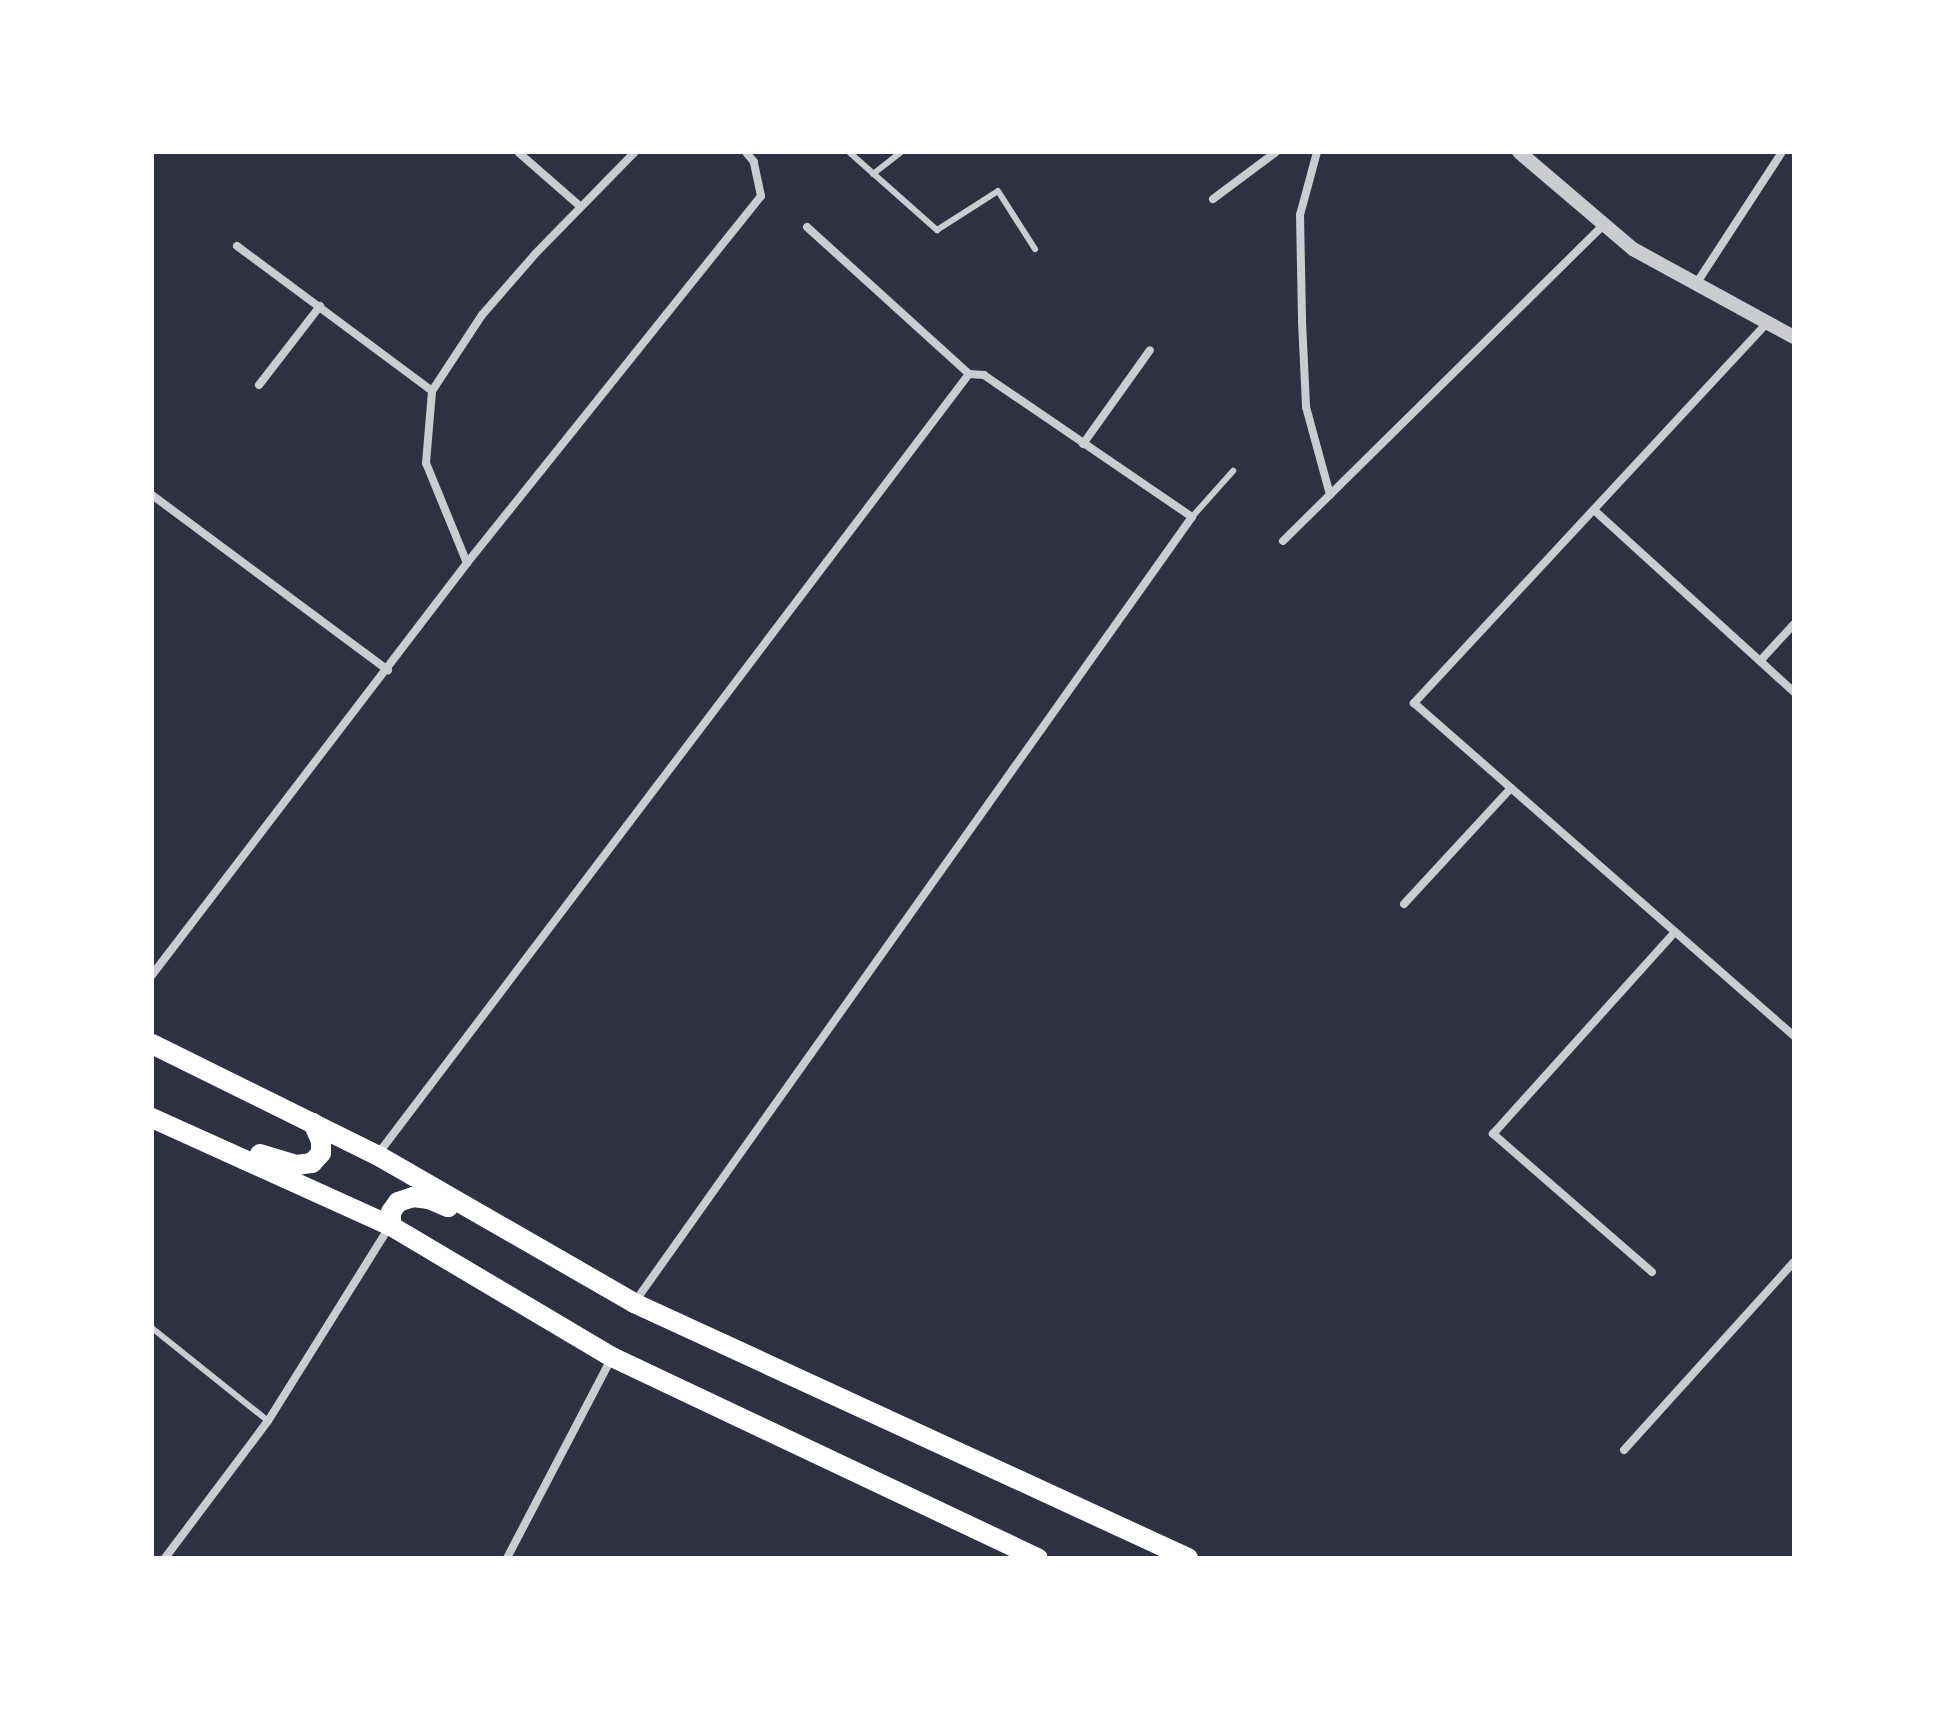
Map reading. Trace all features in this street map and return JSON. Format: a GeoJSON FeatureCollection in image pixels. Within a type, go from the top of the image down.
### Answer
{"type":"FeatureCollection","features":[{"type":"Feature","properties":{"kind":"main road"},"geometry":{"type":"LineString","coordinates":[[152,1044],[377,1155],[634,1303],[1188,1558]]}},
{"type":"Feature","properties":{"kind":"main road"},"geometry":{"type":"LineString","coordinates":[[152,1118],[391,1226],[612,1357],[1038,1558]]}},
{"type":"Feature","properties":{"kind":"main road"},"geometry":{"type":"LineString","coordinates":[[229,1151],[260,1154],[297,1165],[312,1163],[321,1153],[321,1141],[313,1123]]}},
{"type":"Feature","properties":{"kind":"main road"},"geometry":{"type":"LineString","coordinates":[[391,1226],[391,1212],[398,1202],[413,1197],[429,1199],[467,1217],[493,1223]]}},
{"type":"Feature","properties":{"kind":"street"},"geometry":{"type":"LineString","coordinates":[[518,152],[580,206]]}},
{"type":"Feature","properties":{"kind":"street"},"geometry":{"type":"LineString","coordinates":[[467,563],[426,463],[432,391],[482,315],[580,206],[635,152]]}},
{"type":"Feature","properties":{"kind":"street"},"geometry":{"type":"LineString","coordinates":[[152,975],[467,563],[761,196],[754,162],[746,152]]}},
{"type":"Feature","properties":{"kind":"street"},"geometry":{"type":"LineString","coordinates":[[1213,199],[1276,152]]}},
{"type":"Feature","properties":{"kind":"street"},"geometry":{"type":"LineString","coordinates":[[1317,152],[1300,215],[1302,321],[1306,407],[1330,495]]}},
{"type":"Feature","properties":{"kind":"street"},"geometry":{"type":"LineString","coordinates":[[1519,152],[1633,249],[1794,337]]}},
{"type":"Feature","properties":{"kind":"street"},"geometry":{"type":"LineString","coordinates":[[1696,284],[1782,152]]}},
{"type":"Feature","properties":{"kind":"street"},"geometry":{"type":"LineString","coordinates":[[1283,541],[1604,224]]}},
{"type":"Feature","properties":{"kind":"street"},"geometry":{"type":"LineString","coordinates":[[634,1303],[1192,517],[984,375],[969,374],[807,227]]}},
{"type":"Feature","properties":{"kind":"street"},"geometry":{"type":"LineString","coordinates":[[237,246],[432,391]]}},
{"type":"Feature","properties":{"kind":"street"},"geometry":{"type":"LineString","coordinates":[[259,385],[320,306]]}},
{"type":"Feature","properties":{"kind":"street"},"geometry":{"type":"LineString","coordinates":[[1767,323],[1414,703],[1794,1036]]}},
{"type":"Feature","properties":{"kind":"street"},"geometry":{"type":"LineString","coordinates":[[1083,444],[1150,350]]}},
{"type":"Feature","properties":{"kind":"street"},"geometry":{"type":"LineString","coordinates":[[377,1155],[969,374]]}},
{"type":"Feature","properties":{"kind":"street"},"geometry":{"type":"LineString","coordinates":[[152,495],[388,670]]}},
{"type":"Feature","properties":{"kind":"street"},"geometry":{"type":"LineString","coordinates":[[1594,510],[1794,692]]}},
{"type":"Feature","properties":{"kind":"street"},"geometry":{"type":"LineString","coordinates":[[1760,661],[1794,624]]}},
{"type":"Feature","properties":{"kind":"street"},"geometry":{"type":"LineString","coordinates":[[1404,904],[1511,788]]}},
{"type":"Feature","properties":{"kind":"street"},"geometry":{"type":"LineString","coordinates":[[1652,1272],[1493,1134],[1675,932]]}},
{"type":"Feature","properties":{"kind":"street"},"geometry":{"type":"LineString","coordinates":[[165,1558],[268,1421],[391,1226]]}},
{"type":"Feature","properties":{"kind":"street"},"geometry":{"type":"LineString","coordinates":[[1624,1450],[1794,1262]]}},
{"type":"Feature","properties":{"kind":"street"},"geometry":{"type":"LineString","coordinates":[[507,1558],[612,1357]]}},
{"type":"Feature","properties":{"kind":"lane"},"geometry":{"type":"LineString","coordinates":[[849,152],[937,230],[998,191],[1035,249]]}},
{"type":"Feature","properties":{"kind":"lane"},"geometry":{"type":"LineString","coordinates":[[873,174],[901,152]]}},
{"type":"Feature","properties":{"kind":"lane"},"geometry":{"type":"LineString","coordinates":[[1192,517],[1233,471]]}},
{"type":"Feature","properties":{"kind":"lane"},"geometry":{"type":"LineString","coordinates":[[152,1328],[268,1421]]}}]}
